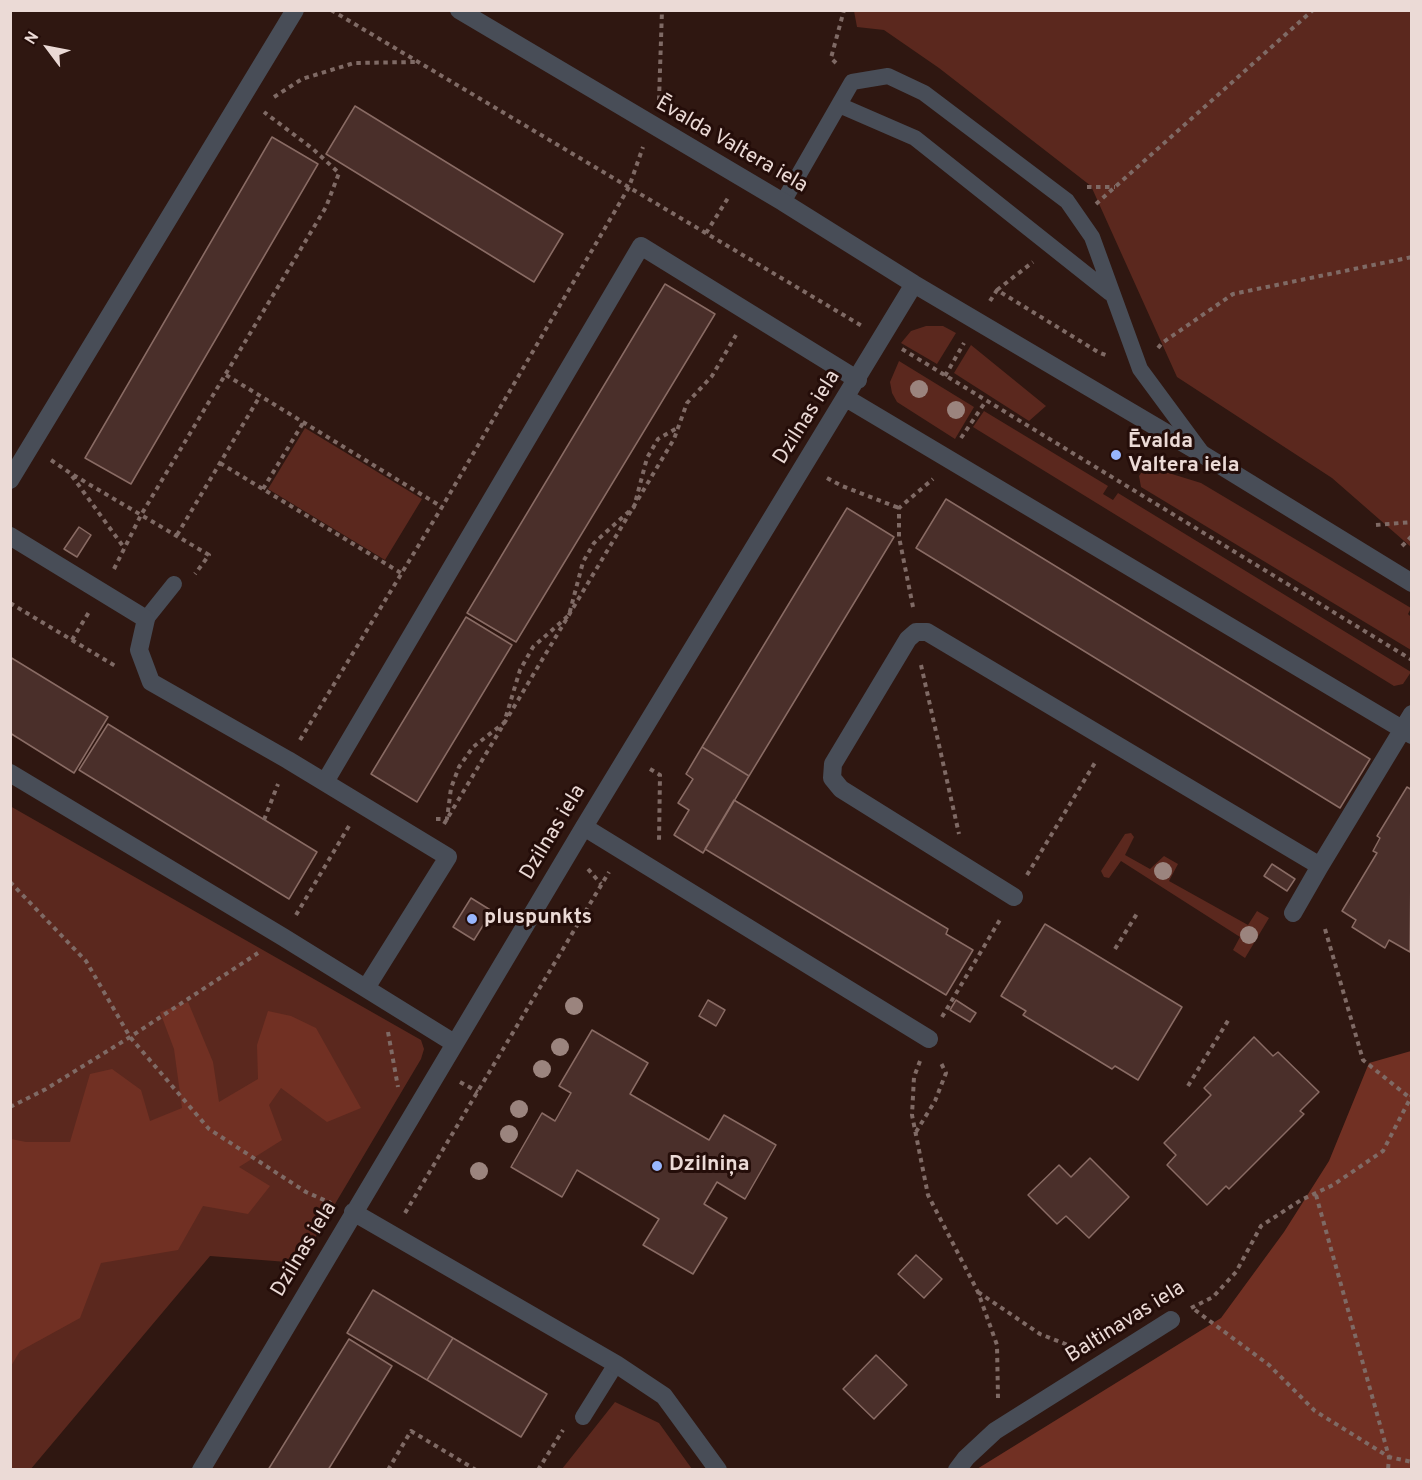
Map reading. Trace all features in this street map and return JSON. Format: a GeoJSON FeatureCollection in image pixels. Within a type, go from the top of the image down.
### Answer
{"type":"FeatureCollection","features":[{"type":"Feature","properties":{"kind":"street"},"geometry":{"type":"LineString","coordinates":[[10,480],[295,10]]}},
{"type":"Feature","properties":{"kind":"street","name":"Ēvalda Valtera iela"},"geometry":{"type":"LineString","coordinates":[[459,10],[783,202],[914,284],[1202,454],[1412,583]]}},
{"type":"Feature","properties":{"kind":"street"},"geometry":{"type":"LineString","coordinates":[[325,782],[641,246],[858,380]]}},
{"type":"Feature","properties":{"kind":"street","name":"Dzilnas iela"},"geometry":{"type":"LineString","coordinates":[[201,1470],[454,1043],[858,380],[914,284]]}},
{"type":"Feature","properties":{"kind":"street"},"geometry":{"type":"LineString","coordinates":[[846,398],[1408,726],[1293,913]]}},
{"type":"Feature","properties":{"kind":"street"},"geometry":{"type":"LineString","coordinates":[[10,536],[146,619],[140,650],[151,682],[288,760],[448,857],[366,988]]}},
{"type":"Feature","properties":{"kind":"street"},"geometry":{"type":"LineString","coordinates":[[1014,897],[841,789],[832,778],[833,764],[908,639],[916,632],[927,632],[1320,866]]}},
{"type":"Feature","properties":{"kind":"street"},"geometry":{"type":"LineString","coordinates":[[10,773],[454,1043]]}},
{"type":"Feature","properties":{"kind":"street"},"geometry":{"type":"LineString","coordinates":[[584,827],[929,1039]]}},
{"type":"Feature","properties":{"kind":"street"},"geometry":{"type":"LineString","coordinates":[[353,1212],[616,1364],[664,1396],[718,1470]]}},
{"type":"Feature","properties":{"kind":"street","name":"Baltinavas iela"},"geometry":{"type":"LineString","coordinates":[[957,1470],[966,1458],[995,1431],[1171,1320]]}},
{"type":"Feature","properties":{"kind":"lane"},"geometry":{"type":"LineString","coordinates":[[783,202],[852,82],[888,76],[924,93],[1067,201],[1092,237],[1140,369],[1202,454]]}},
{"type":"Feature","properties":{"kind":"lane"},"geometry":{"type":"LineString","coordinates":[[839,105],[915,138],[1112,294]]}},
{"type":"Feature","properties":{"kind":"lane"},"geometry":{"type":"LineString","coordinates":[[146,619],[174,584]]}},
{"type":"Feature","properties":{"kind":"lane"},"geometry":{"type":"LineString","coordinates":[[584,1417],[616,1364]]}},
{"type":"Feature","properties":{"kind":"path"},"geometry":{"type":"LineString","coordinates":[[844,10],[831,58],[852,82]]}},
{"type":"Feature","properties":{"kind":"path"},"geometry":{"type":"LineString","coordinates":[[1079,219],[1313,10]]}},
{"type":"Feature","properties":{"kind":"path"},"geometry":{"type":"LineString","coordinates":[[266,101],[302,79],[354,63],[418,62]]}},
{"type":"Feature","properties":{"kind":"path"},"geometry":{"type":"LineString","coordinates":[[72,640],[102,592],[141,515],[326,207],[339,173],[314,149],[257,107]]}},
{"type":"Feature","properties":{"kind":"path"},"geometry":{"type":"LineString","coordinates":[[264,819],[288,760],[442,507],[629,187]]}},
{"type":"Feature","properties":{"kind":"path"},"geometry":{"type":"LineString","coordinates":[[1083,187],[1115,188]]}},
{"type":"Feature","properties":{"kind":"path"},"geometry":{"type":"LineString","coordinates":[[1140,369],[1162,343],[1233,294],[1412,257]]}},
{"type":"Feature","properties":{"kind":"path"},"geometry":{"type":"LineString","coordinates":[[431,846],[674,440],[687,403],[712,376],[736,338],[736,332]]}},
{"type":"Feature","properties":{"kind":"path"},"geometry":{"type":"LineString","coordinates":[[226,375],[442,507]]}},
{"type":"Feature","properties":{"kind":"path"},"geometry":{"type":"LineString","coordinates":[[177,535],[260,396]]}},
{"type":"Feature","properties":{"kind":"path"},"geometry":{"type":"LineString","coordinates":[[958,444],[986,401]]}},
{"type":"Feature","properties":{"kind":"path"},"geometry":{"type":"LineString","coordinates":[[263,489],[303,423]]}},
{"type":"Feature","properties":{"kind":"path"},"geometry":{"type":"LineString","coordinates":[[447,819],[451,788],[459,767],[473,747],[504,723],[520,670],[533,647],[569,615],[583,562],[594,543],[634,507],[647,458],[658,439],[679,427]]}},
{"type":"Feature","properties":{"kind":"path"},"geometry":{"type":"LineString","coordinates":[[46,456],[70,473],[209,555],[197,573],[174,584]]}},
{"type":"Feature","properties":{"kind":"path"},"geometry":{"type":"LineString","coordinates":[[220,463],[400,573]]}},
{"type":"Feature","properties":{"kind":"path"},"geometry":{"type":"LineString","coordinates":[[70,473],[125,549]]}},
{"type":"Feature","properties":{"kind":"path"},"geometry":{"type":"LineString","coordinates":[[827,478],[899,508]]}},
{"type":"Feature","properties":{"kind":"path"},"geometry":{"type":"LineString","coordinates":[[1376,525],[1412,522]]}},
{"type":"Feature","properties":{"kind":"path"},"geometry":{"type":"LineString","coordinates":[[1402,546],[1412,536]]}},
{"type":"Feature","properties":{"kind":"path"},"geometry":{"type":"LineString","coordinates":[[10,603],[128,674],[151,682]]}},
{"type":"Feature","properties":{"kind":"path"},"geometry":{"type":"LineString","coordinates":[[650,769],[660,775],[659,846]]}},
{"type":"Feature","properties":{"kind":"path"},"geometry":{"type":"LineString","coordinates":[[10,1107],[46,1089],[130,1037],[283,937],[362,804]]}},
{"type":"Feature","properties":{"kind":"path"},"geometry":{"type":"LineString","coordinates":[[426,820],[447,819]]}},
{"type":"Feature","properties":{"kind":"path"},"geometry":{"type":"LineString","coordinates":[[402,1219],[611,869],[612,844]]}},
{"type":"Feature","properties":{"kind":"path"},"geometry":{"type":"LineString","coordinates":[[583,863],[602,884]]}},
{"type":"Feature","properties":{"kind":"path"},"geometry":{"type":"LineString","coordinates":[[10,882],[86,961],[130,1037],[209,1129],[306,1192],[353,1212]]}},
{"type":"Feature","properties":{"kind":"path"},"geometry":{"type":"LineString","coordinates":[[1115,949],[1137,912]]}},
{"type":"Feature","properties":{"kind":"path"},"geometry":{"type":"LineString","coordinates":[[1325,929],[1363,1060],[1411,1097]]}},
{"type":"Feature","properties":{"kind":"path"},"geometry":{"type":"LineString","coordinates":[[382,999],[406,1125]]}},
{"type":"Feature","properties":{"kind":"path"},"geometry":{"type":"LineString","coordinates":[[1188,1086],[1229,1019]]}},
{"type":"Feature","properties":{"kind":"path"},"geometry":{"type":"LineString","coordinates":[[916,1132],[935,1101],[946,1073],[929,1039]]}},
{"type":"Feature","properties":{"kind":"path"},"geometry":{"type":"LineString","coordinates":[[929,1039],[914,1077],[912,1115],[928,1195],[978,1292],[996,1345],[998,1396],[995,1431]]}},
{"type":"Feature","properties":{"kind":"path"},"geometry":{"type":"LineString","coordinates":[[452,1077],[478,1092]]}},
{"type":"Feature","properties":{"kind":"path","name":"Baltinavas iela"},"geometry":{"type":"LineString","coordinates":[[1171,1320],[1213,1297],[1236,1272],[1261,1226],[1383,1151],[1411,1097]]}},
{"type":"Feature","properties":{"kind":"path"},"geometry":{"type":"LineString","coordinates":[[1316,1194],[1389,1457],[1388,1470]]}},
{"type":"Feature","properties":{"kind":"path"},"geometry":{"type":"LineString","coordinates":[[978,1292],[1040,1334],[1084,1352],[1119,1353]]}},
{"type":"Feature","properties":{"kind":"path"},"geometry":{"type":"LineString","coordinates":[[1192,1308],[1269,1365],[1315,1411],[1389,1457],[1412,1462]]}},
{"type":"Feature","properties":{"kind":"path"},"geometry":{"type":"LineString","coordinates":[[538,1470],[561,1431],[584,1417]]}},
{"type":"Feature","properties":{"kind":"path"},"geometry":{"type":"LineString","coordinates":[[388,1470],[411,1431],[476,1470]]}},
{"type":"Feature","properties":{"kind":"shaded area"},"geometry":{"type":"Polygon","coordinates":[[[854,11],[1411,11],[1411,547],[1332,478],[1177,377],[1091,186],[939,68],[884,30],[857,27],[854,11]]]}},
{"type":"Feature","properties":{"kind":"shaded area"},"geometry":{"type":"Polygon","coordinates":[[[926,326],[943,326],[956,333],[937,364],[901,343],[911,331],[926,326]]]}},
{"type":"Feature","properties":{"kind":"shaded area"},"geometry":{"type":"Polygon","coordinates":[[[971,345],[1046,406],[1029,421],[954,373],[971,345]]]}},
{"type":"Feature","properties":{"kind":"shaded area"},"geometry":{"type":"Polygon","coordinates":[[[899,361],[974,407],[955,439],[897,402],[890,382],[899,361]]]}},
{"type":"Feature","properties":{"kind":"shaded area"},"geometry":{"type":"Polygon","coordinates":[[[984,411],[1108,486],[1103,494],[1113,500],[1118,493],[1411,672],[1403,684],[1394,686],[973,427],[984,411]]]}},
{"type":"Feature","properties":{"kind":"shaded area"},"geometry":{"type":"Polygon","coordinates":[[[305,428],[422,499],[385,560],[268,489],[305,428]]]}},
{"type":"Feature","properties":{"kind":"shaded area"},"geometry":{"type":"Polygon","coordinates":[[[1146,466],[1201,483],[1411,608],[1408,614],[1411,617],[1411,650],[1141,487],[1139,476],[1146,466]]]}},
{"type":"Feature","properties":{"kind":"shaded area"},"geometry":{"type":"Polygon","coordinates":[[[10,806],[421,1040],[424,1049],[421,1059],[300,1263],[210,1256],[30,1470],[10,1469],[10,806]]]}},
{"type":"Feature","properties":{"kind":"shaded area"},"geometry":{"type":"Polygon","coordinates":[[[1131,833],[1134,837],[1125,855],[1150,869],[1164,856],[1178,864],[1169,881],[1248,925],[1257,911],[1269,918],[1245,958],[1233,950],[1240,937],[1121,861],[1109,878],[1104,877],[1101,871],[1125,834],[1131,833]]]}},
{"type":"Feature","properties":{"kind":"shaded area"},"geometry":{"type":"Polygon","coordinates":[[[188,1002],[213,1062],[219,1102],[258,1079],[257,1045],[268,1011],[291,1016],[316,1028],[361,1108],[327,1122],[281,1088],[269,1105],[282,1140],[239,1167],[270,1186],[248,1214],[203,1206],[178,1250],[101,1263],[80,1318],[20,1351],[11,1366],[11,1139],[26,1142],[70,1142],[90,1074],[112,1069],[141,1090],[150,1121],[182,1108],[174,1049],[160,1012],[188,1002]]]}},
{"type":"Feature","properties":{"kind":"shaded area"},"geometry":{"type":"Polygon","coordinates":[[[1411,1051],[1411,1469],[977,1469],[1221,1318],[1284,1232],[1329,1161],[1369,1063],[1411,1051]]]}},
{"type":"Feature","properties":{"kind":"shaded area"},"geometry":{"type":"Polygon","coordinates":[[[615,1402],[659,1423],[692,1469],[562,1469],[615,1402]]]}},
{"type":"Feature","properties":{"kind":"building"},"geometry":{"type":"Polygon","coordinates":[[[355,106],[563,234],[534,282],[326,154],[355,106]]]}},
{"type":"Feature","properties":{"kind":"building"},"geometry":{"type":"Polygon","coordinates":[[[272,137],[318,164],[131,484],[85,458],[272,137]]]}},
{"type":"Feature","properties":{"kind":"building"},"geometry":{"type":"Polygon","coordinates":[[[665,284],[715,314],[516,642],[467,613],[665,284]]]}},
{"type":"Feature","properties":{"kind":"building"},"geometry":{"type":"Polygon","coordinates":[[[946,499],[1370,759],[1340,808],[916,548],[946,499]]]}},
{"type":"Feature","properties":{"kind":"building"},"geometry":{"type":"Polygon","coordinates":[[[847,508],[894,537],[749,776],[702,747],[847,508]]]}},
{"type":"Feature","properties":{"kind":"building"},"geometry":{"type":"Polygon","coordinates":[[[79,527],[91,535],[77,557],[64,549],[79,527]]]}},
{"type":"Feature","properties":{"kind":"building"},"geometry":{"type":"Polygon","coordinates":[[[466,617],[512,645],[417,802],[371,774],[466,617]]]}},
{"type":"Feature","properties":{"kind":"building"},"geometry":{"type":"Polygon","coordinates":[[[10,657],[108,717],[74,773],[10,733],[10,657]]]}},
{"type":"Feature","properties":{"kind":"building"},"geometry":{"type":"Polygon","coordinates":[[[108,724],[317,852],[289,899],[79,770],[108,724]]]}},
{"type":"Feature","properties":{"kind":"building"},"geometry":{"type":"Polygon","coordinates":[[[702,747],[749,776],[703,853],[674,835],[689,810],[678,803],[693,779],[686,774],[702,747]]]}},
{"type":"Feature","properties":{"kind":"building"},"geometry":{"type":"Polygon","coordinates":[[[1407,787],[1412,790],[1410,952],[1389,940],[1385,948],[1352,927],[1356,920],[1342,911],[1377,853],[1373,851],[1380,838],[1377,836],[1407,787]]]}},
{"type":"Feature","properties":{"kind":"building"},"geometry":{"type":"Polygon","coordinates":[[[734,800],[948,929],[946,934],[973,950],[946,995],[705,849],[734,800]]]}},
{"type":"Feature","properties":{"kind":"building"},"geometry":{"type":"Polygon","coordinates":[[[1272,864],[1295,879],[1287,891],[1264,876],[1272,864]]]}},
{"type":"Feature","properties":{"kind":"building","name":"pluspunkts"},"geometry":{"type":"Polygon","coordinates":[[[471,898],[492,911],[474,940],[453,927],[471,898]]]}},
{"type":"Feature","properties":{"kind":"building"},"geometry":{"type":"Polygon","coordinates":[[[1045,924],[1182,1007],[1138,1080],[1115,1066],[1112,1069],[1023,1015],[1026,1011],[1001,996],[1045,924]]]}},
{"type":"Feature","properties":{"kind":"building"},"geometry":{"type":"Polygon","coordinates":[[[708,1000],[725,1010],[716,1026],[699,1016],[708,1000]]]}},
{"type":"Feature","properties":{"kind":"building"},"geometry":{"type":"Polygon","coordinates":[[[956,1000],[976,1013],[970,1022],[950,1010],[956,1000]]]}},
{"type":"Feature","properties":{"kind":"building"},"geometry":{"type":"Polygon","coordinates":[[[592,1030],[648,1063],[630,1094],[709,1140],[724,1115],[776,1145],[745,1199],[717,1182],[704,1204],[727,1218],[693,1274],[643,1245],[659,1219],[577,1170],[562,1197],[511,1167],[542,1113],[555,1121],[571,1093],[559,1086],[592,1030]]]}},
{"type":"Feature","properties":{"kind":"building"},"geometry":{"type":"Polygon","coordinates":[[[1254,1037],[1273,1056],[1278,1052],[1319,1092],[1300,1111],[1304,1114],[1229,1189],[1226,1186],[1207,1205],[1167,1165],[1176,1155],[1164,1143],[1211,1095],[1204,1088],[1254,1037]]]}},
{"type":"Feature","properties":{"kind":"building"},"geometry":{"type":"Polygon","coordinates":[[[1090,1158],[1129,1197],[1089,1238],[1066,1216],[1057,1224],[1028,1195],[1059,1165],[1071,1177],[1090,1158]]]}},
{"type":"Feature","properties":{"kind":"building"},"geometry":{"type":"Polygon","coordinates":[[[916,1255],[942,1279],[924,1298],[898,1274],[916,1255]]]}},
{"type":"Feature","properties":{"kind":"building"},"geometry":{"type":"Polygon","coordinates":[[[373,1290],[453,1338],[427,1380],[347,1333],[373,1290]]]}},
{"type":"Feature","properties":{"kind":"building"},"geometry":{"type":"Polygon","coordinates":[[[453,1338],[547,1394],[521,1437],[427,1380],[453,1338]]]}},
{"type":"Feature","properties":{"kind":"building"},"geometry":{"type":"Polygon","coordinates":[[[349,1339],[392,1366],[328,1470],[268,1470],[349,1339]]]}},
{"type":"Feature","properties":{"kind":"building"},"geometry":{"type":"Polygon","coordinates":[[[876,1355],[907,1385],[874,1419],[843,1389],[876,1355]]]}},
{"type":"Feature","properties":{"kind":"place","name":"Ēvalda Valtera iela"},"geometry":{"type":"Point","coordinates":[1116,455]}},
{"type":"Feature","properties":{"kind":"place","name":"pluspunkts"},"geometry":{"type":"Point","coordinates":[472,919]}},
{"type":"Feature","properties":{"kind":"place","name":"Dzilniņa"},"geometry":{"type":"Point","coordinates":[657,1166]}}]}
